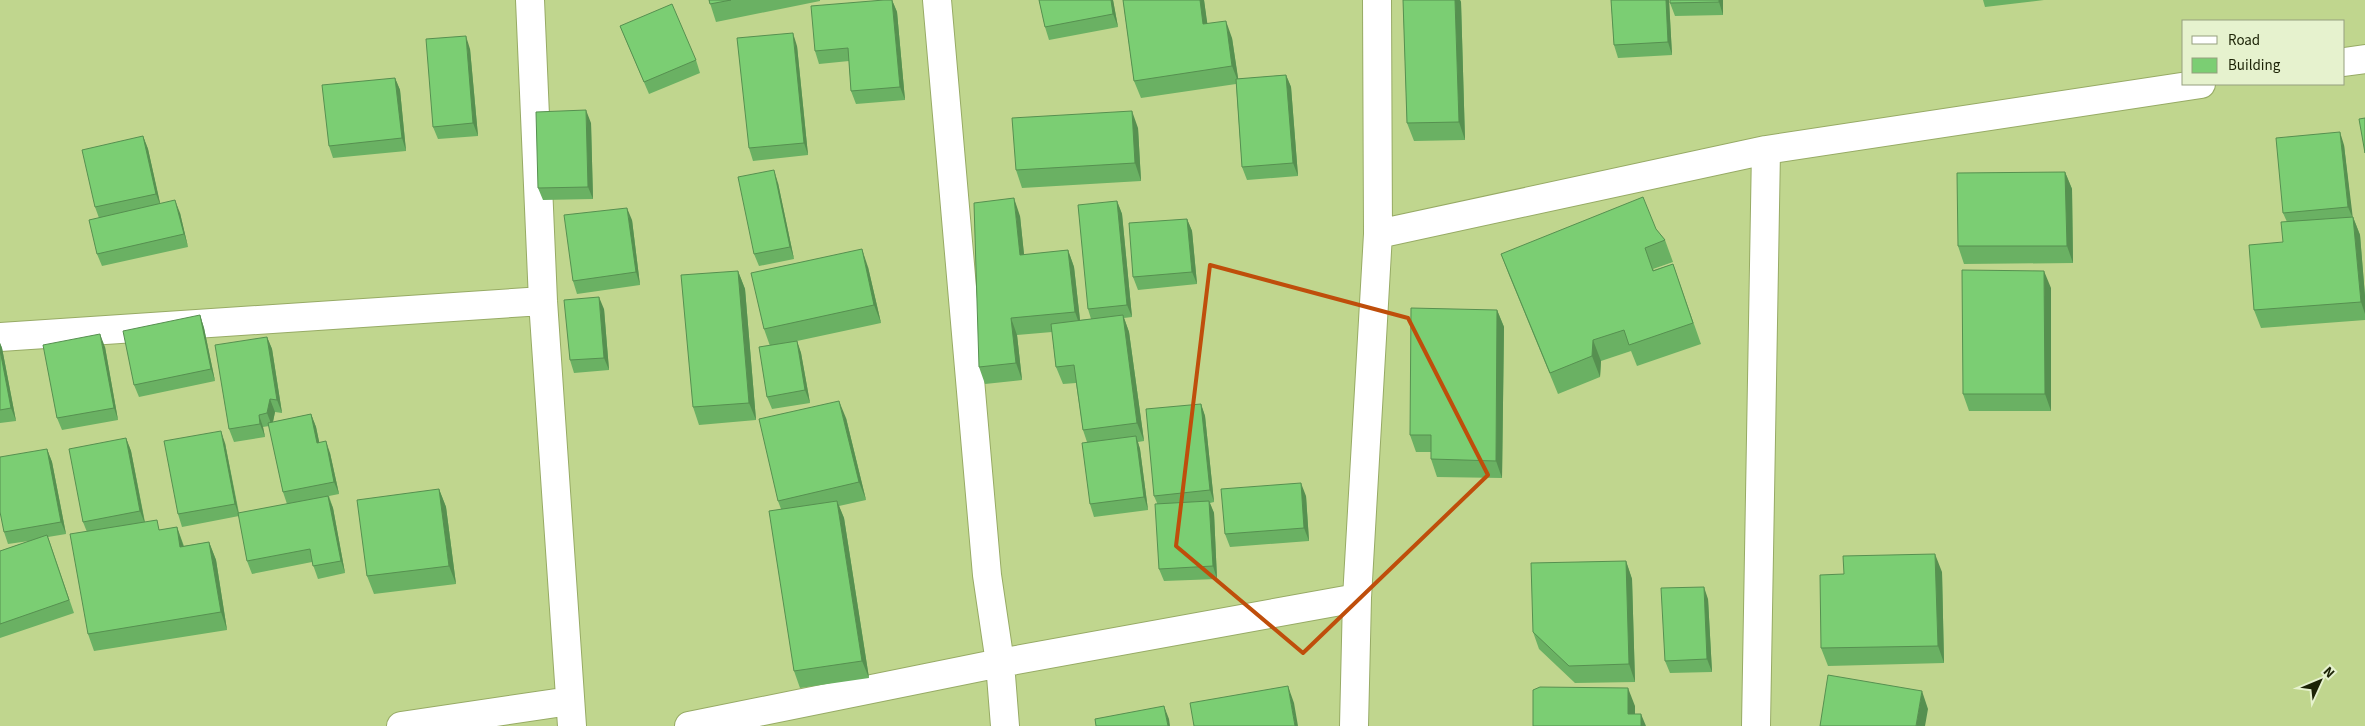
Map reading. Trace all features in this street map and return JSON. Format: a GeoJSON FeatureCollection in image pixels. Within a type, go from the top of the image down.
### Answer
{"type":"FeatureCollection","features":[{"type":"Feature","properties":{"kind":"street"},"geometry":{"type":"LineString","coordinates":[[401,726],[571,714],[543,300],[530,0]]}},
{"type":"Feature","properties":{"kind":"street"},"geometry":{"type":"LineString","coordinates":[[938,0],[987,575],[1000,663],[1005,726]]}},
{"type":"Feature","properties":{"kind":"street"},"geometry":{"type":"LineString","coordinates":[[1354,726],[1357,598],[1378,234],[1377,0]]}},
{"type":"Feature","properties":{"kind":"street"},"geometry":{"type":"LineString","coordinates":[[2345,62],[2365,59]]}},
{"type":"Feature","properties":{"kind":"street"},"geometry":{"type":"LineString","coordinates":[[1378,234],[1766,150],[2194,85]]}},
{"type":"Feature","properties":{"kind":"street"},"geometry":{"type":"LineString","coordinates":[[1756,726],[1766,150]]}},
{"type":"Feature","properties":{"kind":"street"},"geometry":{"type":"LineString","coordinates":[[0,337],[543,300]]}},
{"type":"Feature","properties":{"kind":"street"},"geometry":{"type":"LineString","coordinates":[[689,726],[1000,663],[1357,598]]}},
{"type":"Feature","properties":{"kind":"highlighted area"},"geometry":{"type":"Polygon","coordinates":[[[1210,265],[1408,318],[1488,475],[1303,653],[1176,546],[1210,265]]]}},
{"type":"Feature","properties":{"kind":"building"},"geometry":{"type":"Polygon","coordinates":[[[709,0],[731,0],[710,4],[709,0]]]}},
{"type":"Feature","properties":{"kind":"building"},"geometry":{"type":"Polygon","coordinates":[[[892,0],[900,87],[851,91],[848,48],[815,51],[811,6],[892,0]]]}},
{"type":"Feature","properties":{"kind":"building"},"geometry":{"type":"Polygon","coordinates":[[[1039,0],[1111,0],[1113,14],[1045,27],[1039,0]]]}},
{"type":"Feature","properties":{"kind":"building"},"geometry":{"type":"Polygon","coordinates":[[[1123,0],[1200,0],[1203,24],[1226,21],[1232,66],[1134,81],[1123,0]]]}},
{"type":"Feature","properties":{"kind":"building"},"geometry":{"type":"Polygon","coordinates":[[[1403,0],[1455,0],[1459,122],[1407,123],[1403,0]]]}},
{"type":"Feature","properties":{"kind":"building"},"geometry":{"type":"Polygon","coordinates":[[[1611,0],[1666,0],[1668,42],[1614,45],[1611,0]]]}},
{"type":"Feature","properties":{"kind":"building"},"geometry":{"type":"Polygon","coordinates":[[[1670,0],[1719,0],[1719,2],[1670,3],[1670,0]]]}},
{"type":"Feature","properties":{"kind":"building"},"geometry":{"type":"Polygon","coordinates":[[[672,4],[696,60],[644,82],[620,26],[672,4]]]}},
{"type":"Feature","properties":{"kind":"building"},"geometry":{"type":"Polygon","coordinates":[[[793,33],[804,143],[749,148],[737,38],[793,33]]]}},
{"type":"Feature","properties":{"kind":"building"},"geometry":{"type":"Polygon","coordinates":[[[466,36],[473,123],[433,127],[426,39],[466,36]]]}},
{"type":"Feature","properties":{"kind":"building"},"geometry":{"type":"Polygon","coordinates":[[[1286,75],[1293,163],[1242,167],[1236,79],[1286,75]]]}},
{"type":"Feature","properties":{"kind":"building"},"geometry":{"type":"Polygon","coordinates":[[[395,78],[402,138],[329,146],[322,85],[395,78]]]}},
{"type":"Feature","properties":{"kind":"building"},"geometry":{"type":"Polygon","coordinates":[[[586,110],[588,187],[538,188],[536,112],[586,110]]]}},
{"type":"Feature","properties":{"kind":"building"},"geometry":{"type":"Polygon","coordinates":[[[1132,111],[1135,163],[1016,170],[1012,118],[1132,111]]]}},
{"type":"Feature","properties":{"kind":"building"},"geometry":{"type":"Polygon","coordinates":[[[2365,118],[2365,153],[2359,119],[2365,118]]]}},
{"type":"Feature","properties":{"kind":"building"},"geometry":{"type":"Polygon","coordinates":[[[2340,132],[2348,207],[2283,213],[2276,138],[2340,132]]]}},
{"type":"Feature","properties":{"kind":"building"},"geometry":{"type":"Polygon","coordinates":[[[143,136],[156,194],[95,207],[82,150],[143,136]]]}},
{"type":"Feature","properties":{"kind":"building"},"geometry":{"type":"Polygon","coordinates":[[[774,170],[790,247],[754,254],[738,177],[774,170]]]}},
{"type":"Feature","properties":{"kind":"building"},"geometry":{"type":"Polygon","coordinates":[[[2065,172],[2067,246],[1958,246],[1957,173],[2065,172]]]}},
{"type":"Feature","properties":{"kind":"building"},"geometry":{"type":"Polygon","coordinates":[[[1643,197],[1656,229],[1665,240],[1645,248],[1653,271],[1673,264],[1693,323],[1629,345],[1624,330],[1593,340],[1592,356],[1550,373],[1501,254],[1643,197]]]}},
{"type":"Feature","properties":{"kind":"building"},"geometry":{"type":"Polygon","coordinates":[[[1014,198],[1020,255],[1068,250],[1075,312],[1011,318],[1016,363],[979,367],[974,203],[1014,198]]]}},
{"type":"Feature","properties":{"kind":"building"},"geometry":{"type":"Polygon","coordinates":[[[175,200],[184,234],[97,254],[89,220],[175,200]]]}},
{"type":"Feature","properties":{"kind":"building"},"geometry":{"type":"Polygon","coordinates":[[[1117,201],[1127,305],[1088,309],[1078,205],[1117,201]]]}},
{"type":"Feature","properties":{"kind":"building"},"geometry":{"type":"Polygon","coordinates":[[[627,208],[636,272],[573,281],[564,215],[627,208]]]}},
{"type":"Feature","properties":{"kind":"building"},"geometry":{"type":"Polygon","coordinates":[[[2353,217],[2361,302],[2254,310],[2249,245],[2283,242],[2281,222],[2353,217]]]}},
{"type":"Feature","properties":{"kind":"building"},"geometry":{"type":"Polygon","coordinates":[[[1187,219],[1192,272],[1133,277],[1129,223],[1187,219]]]}},
{"type":"Feature","properties":{"kind":"building"},"geometry":{"type":"Polygon","coordinates":[[[862,249],[874,305],[764,329],[751,273],[862,249]]]}},
{"type":"Feature","properties":{"kind":"building"},"geometry":{"type":"Polygon","coordinates":[[[1962,270],[2044,271],[2045,394],[1963,394],[1962,270]]]}},
{"type":"Feature","properties":{"kind":"building"},"geometry":{"type":"Polygon","coordinates":[[[738,271],[749,403],[693,407],[681,275],[738,271]]]}},
{"type":"Feature","properties":{"kind":"building"},"geometry":{"type":"Polygon","coordinates":[[[599,297],[604,358],[570,360],[564,300],[599,297]]]}},
{"type":"Feature","properties":{"kind":"building"},"geometry":{"type":"Polygon","coordinates":[[[1411,308],[1497,310],[1496,461],[1431,459],[1431,435],[1410,435],[1411,308]]]}},
{"type":"Feature","properties":{"kind":"building"},"geometry":{"type":"Polygon","coordinates":[[[200,315],[211,369],[134,385],[123,331],[200,315]]]}},
{"type":"Feature","properties":{"kind":"building"},"geometry":{"type":"Polygon","coordinates":[[[1123,315],[1137,423],[1083,430],[1074,365],[1056,367],[1051,324],[1123,315]]]}},
{"type":"Feature","properties":{"kind":"building"},"geometry":{"type":"Polygon","coordinates":[[[100,334],[114,408],[57,418],[43,345],[100,334]]]}},
{"type":"Feature","properties":{"kind":"building"},"geometry":{"type":"Polygon","coordinates":[[[267,337],[277,400],[270,399],[267,413],[259,415],[260,424],[229,429],[215,345],[267,337]]]}},
{"type":"Feature","properties":{"kind":"building"},"geometry":{"type":"Polygon","coordinates":[[[797,341],[805,390],[767,397],[759,347],[797,341]]]}},
{"type":"Feature","properties":{"kind":"building"},"geometry":{"type":"Polygon","coordinates":[[[0,350],[11,408],[0,410],[0,350]]]}},
{"type":"Feature","properties":{"kind":"building"},"geometry":{"type":"Polygon","coordinates":[[[839,401],[859,482],[778,501],[759,419],[839,401]]]}},
{"type":"Feature","properties":{"kind":"building"},"geometry":{"type":"Polygon","coordinates":[[[1201,404],[1210,490],[1154,496],[1146,409],[1201,404]]]}},
{"type":"Feature","properties":{"kind":"building"},"geometry":{"type":"Polygon","coordinates":[[[311,414],[317,443],[326,441],[334,482],[283,492],[268,423],[311,414]]]}},
{"type":"Feature","properties":{"kind":"building"},"geometry":{"type":"Polygon","coordinates":[[[221,431],[235,504],[178,514],[164,441],[221,431]]]}},
{"type":"Feature","properties":{"kind":"building"},"geometry":{"type":"Polygon","coordinates":[[[1136,436],[1144,497],[1090,504],[1082,443],[1136,436]]]}},
{"type":"Feature","properties":{"kind":"building"},"geometry":{"type":"Polygon","coordinates":[[[126,438],[140,511],[83,522],[69,449],[126,438]]]}},
{"type":"Feature","properties":{"kind":"building"},"geometry":{"type":"Polygon","coordinates":[[[47,449],[61,522],[4,532],[0,512],[0,457],[47,449]]]}},
{"type":"Feature","properties":{"kind":"building"},"geometry":{"type":"Polygon","coordinates":[[[1301,483],[1304,528],[1225,534],[1221,489],[1301,483]]]}},
{"type":"Feature","properties":{"kind":"building"},"geometry":{"type":"Polygon","coordinates":[[[439,489],[449,566],[367,576],[357,500],[439,489]]]}},
{"type":"Feature","properties":{"kind":"building"},"geometry":{"type":"Polygon","coordinates":[[[328,496],[341,561],[313,566],[310,549],[247,561],[238,513],[328,496]]]}},
{"type":"Feature","properties":{"kind":"building"},"geometry":{"type":"Polygon","coordinates":[[[837,501],[862,661],[794,671],[769,511],[837,501]]]}},
{"type":"Feature","properties":{"kind":"building"},"geometry":{"type":"Polygon","coordinates":[[[1209,501],[1213,566],[1159,569],[1155,504],[1209,501]]]}},
{"type":"Feature","properties":{"kind":"building"},"geometry":{"type":"Polygon","coordinates":[[[157,520],[159,530],[177,527],[180,547],[209,542],[221,612],[88,634],[70,534],[157,520]]]}},
{"type":"Feature","properties":{"kind":"building"},"geometry":{"type":"Polygon","coordinates":[[[47,535],[69,600],[0,624],[0,551],[47,535]]]}},
{"type":"Feature","properties":{"kind":"building"},"geometry":{"type":"Polygon","coordinates":[[[1935,554],[1938,646],[1821,648],[1820,575],[1844,574],[1843,556],[1935,554]]]}},
{"type":"Feature","properties":{"kind":"building"},"geometry":{"type":"Polygon","coordinates":[[[1626,561],[1629,664],[1569,666],[1533,632],[1531,563],[1626,561]]]}},
{"type":"Feature","properties":{"kind":"building"},"geometry":{"type":"Polygon","coordinates":[[[1704,587],[1707,659],[1665,661],[1661,588],[1704,587]]]}},
{"type":"Feature","properties":{"kind":"building"},"geometry":{"type":"Polygon","coordinates":[[[1828,675],[1922,691],[1916,726],[1820,726],[1828,675]]]}},
{"type":"Feature","properties":{"kind":"building"},"geometry":{"type":"Polygon","coordinates":[[[1288,686],[1295,726],[1194,726],[1190,703],[1288,686]]]}},
{"type":"Feature","properties":{"kind":"building"},"geometry":{"type":"Polygon","coordinates":[[[1540,687],[1628,688],[1628,714],[1641,714],[1641,726],[1533,726],[1533,690],[1540,687]]]}},
{"type":"Feature","properties":{"kind":"building"},"geometry":{"type":"Polygon","coordinates":[[[1164,706],[1168,726],[1096,726],[1095,719],[1164,706]]]}}]}
